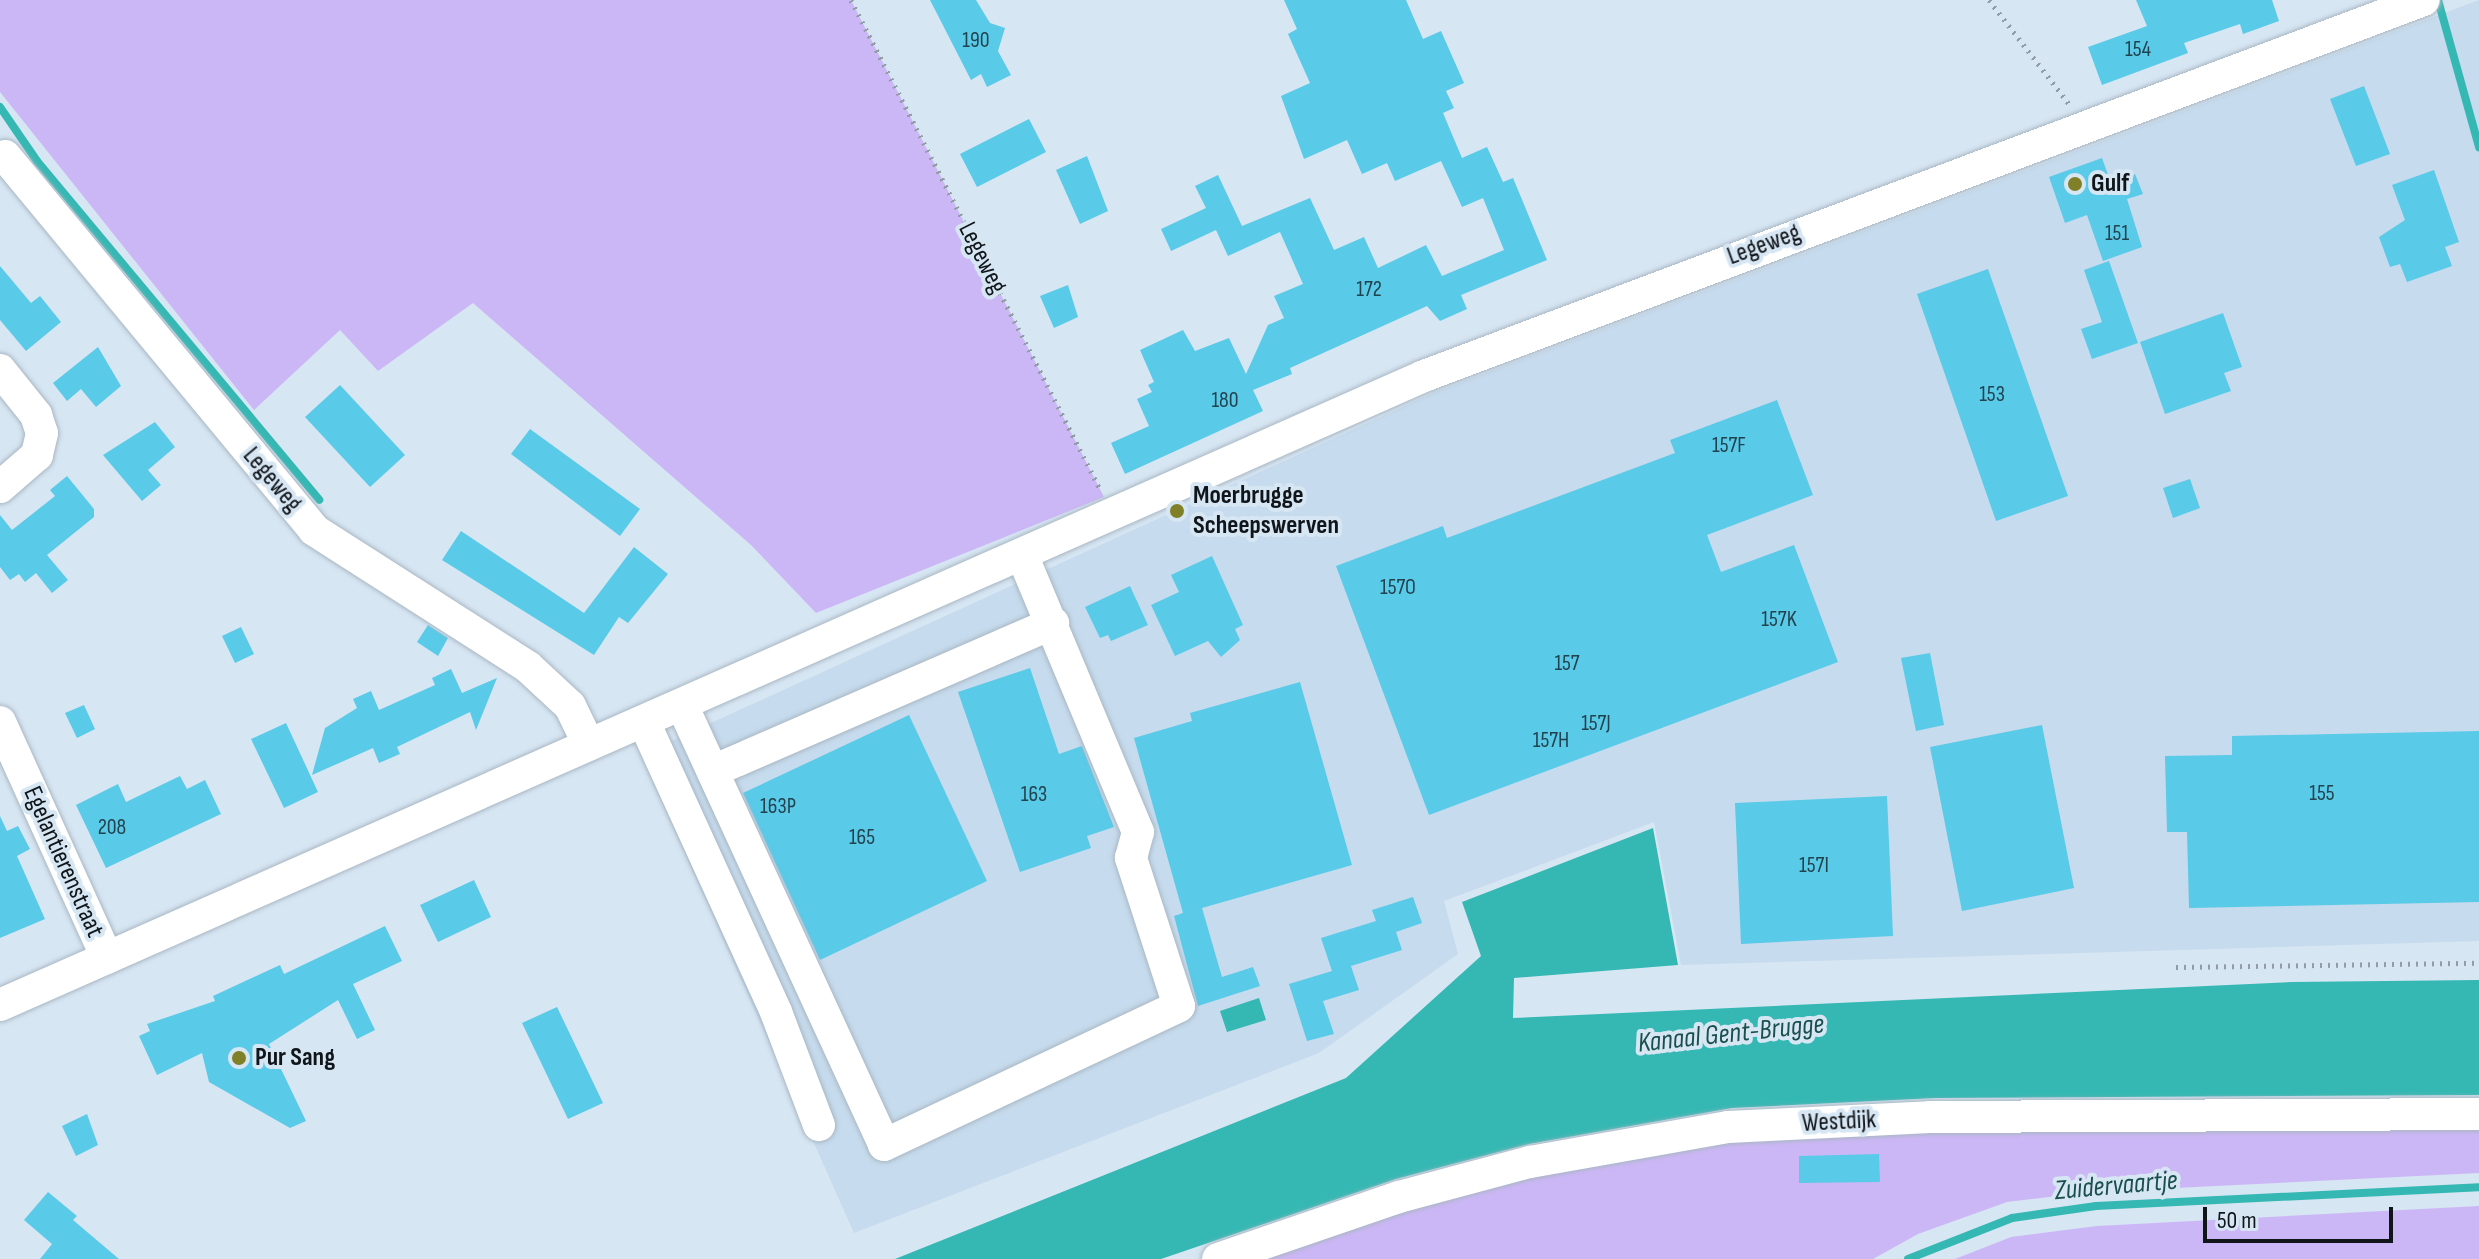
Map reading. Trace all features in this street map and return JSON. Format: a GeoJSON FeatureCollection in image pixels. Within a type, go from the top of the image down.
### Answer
{"type":"FeatureCollection","features":[{"type":"Feature","properties":{"kind":"street","name":"Legeweg"},"geometry":{"type":"LineString","coordinates":[[0,1005],[1023,557],[1424,376],[2410,5]]}},
{"type":"Feature","properties":{"kind":"street","name":"Legeweg"},"geometry":{"type":"LineString","coordinates":[[5,156],[314,530],[528,667],[570,706],[589,745]]}},
{"type":"Feature","properties":{"kind":"street"},"geometry":{"type":"LineString","coordinates":[[0,370],[36,415],[42,433],[37,455],[0,487]]}},
{"type":"Feature","properties":{"kind":"street"},"geometry":{"type":"LineString","coordinates":[[682,705],[884,1145],[1179,1006],[1131,858],[1138,832],[1023,557]]}},
{"type":"Feature","properties":{"kind":"street"},"geometry":{"type":"LineString","coordinates":[[713,771],[1053,623]]}},
{"type":"Feature","properties":{"kind":"street","name":"Egelantierenstraat"},"geometry":{"type":"LineString","coordinates":[[0,722],[107,958]]}},
{"type":"Feature","properties":{"kind":"street"},"geometry":{"type":"LineString","coordinates":[[644,722],[776,1012],[819,1125]]}},
{"type":"Feature","properties":{"kind":"street","name":"Westdijk"},"geometry":{"type":"LineString","coordinates":[[1218,1259],[1399,1197],[1530,1162],[1728,1127],[1930,1117],[2479,1114]]}},
{"type":"Feature","properties":{"kind":"path","name":"Legeweg"},"geometry":{"type":"LineString","coordinates":[[851,0],[1114,516]]}},
{"type":"Feature","properties":{"kind":"path"},"geometry":{"type":"LineString","coordinates":[[1989,0],[2085,125]]}},
{"type":"Feature","properties":{"kind":"path"},"geometry":{"type":"LineString","coordinates":[[2176,967],[2479,963]]}},
{"type":"Feature","properties":{"kind":"shaded area"},"geometry":{"type":"Polygon","coordinates":[[[0,0],[851,0],[1104,497],[816,613],[751,545],[473,303],[378,371],[340,330],[254,410],[0,92],[0,0]]]}},
{"type":"Feature","properties":{"kind":"shaded area"},"geometry":{"type":"Polygon","coordinates":[[[2479,0],[2479,941],[1681,965],[1654,822],[1444,901],[1458,954],[1319,1053],[854,1233],[641,755],[1433,393],[2479,0]]]}},
{"type":"Feature","properties":{"kind":"shaded area"},"geometry":{"type":"Polygon","coordinates":[[[2479,1125],[2479,1173],[2093,1192],[2007,1202],[1918,1234],[1873,1259],[1261,1259],[1405,1208],[1537,1174],[1735,1139],[1937,1129],[2479,1125]]]}},
{"type":"Feature","properties":{"kind":"shaded area"},"geometry":{"type":"Polygon","coordinates":[[[2479,1206],[2479,1259],[1955,1259],[2011,1237],[2097,1226],[2479,1206]]]}},
{"type":"Feature","properties":{"kind":"water","name":"Kanaal Gent-Brugge"},"geometry":{"type":"Polygon","coordinates":[[[1653,828],[1678,965],[1514,978],[1513,1018],[2292,982],[2479,980],[2479,1095],[1936,1098],[1732,1108],[1529,1144],[1396,1179],[1161,1259],[895,1259],[1346,1078],[1481,956],[1462,902],[1653,828]]]}},
{"type":"Feature","properties":{"kind":"water"},"geometry":{"type":"Polygon","coordinates":[[[1259,998],[1266,1020],[1227,1032],[1220,1011],[1259,998]]]}},
{"type":"Feature","properties":{"kind":"building"},"geometry":{"type":"Polygon","coordinates":[[[930,0],[976,0],[990,23],[1005,28],[998,51],[1011,75],[987,87],[981,74],[971,80],[930,0]]]}},
{"type":"Feature","properties":{"kind":"building"},"geometry":{"type":"Polygon","coordinates":[[[1284,0],[1406,0],[1423,39],[1441,31],[1464,83],[1446,91],[1454,108],[1443,113],[1462,158],[1487,147],[1503,182],[1513,178],[1547,260],[1461,295],[1467,309],[1440,321],[1427,306],[1290,368],[1292,374],[1253,390],[1263,411],[1125,474],[1111,443],[1149,426],[1137,399],[1152,392],[1148,385],[1154,382],[1140,350],[1183,330],[1195,351],[1229,338],[1246,374],[1268,325],[1284,318],[1274,296],[1303,284],[1280,232],[1228,256],[1216,230],[1171,251],[1161,229],[1206,208],[1195,186],[1218,175],[1242,226],[1310,198],[1334,250],[1364,237],[1378,268],[1426,245],[1442,276],[1504,250],[1483,198],[1462,207],[1441,161],[1395,181],[1387,163],[1362,174],[1347,140],[1304,159],[1281,96],[1310,83],[1288,34],[1297,29],[1284,0]]]}},
{"type":"Feature","properties":{"kind":"building"},"geometry":{"type":"Polygon","coordinates":[[[2136,0],[2272,0],[2279,21],[2243,34],[2240,24],[2184,43],[2188,53],[2102,85],[2088,47],[2147,26],[2136,0]]]}},
{"type":"Feature","properties":{"kind":"building"},"geometry":{"type":"Polygon","coordinates":[[[2364,86],[2390,154],[2356,166],[2330,99],[2364,86]]]}},
{"type":"Feature","properties":{"kind":"building"},"geometry":{"type":"Polygon","coordinates":[[[1029,119],[1046,152],[977,187],[960,154],[1029,119]]]}},
{"type":"Feature","properties":{"kind":"building"},"geometry":{"type":"Polygon","coordinates":[[[1087,156],[1108,211],[1080,224],[1056,170],[1087,156]]]}},
{"type":"Feature","properties":{"kind":"building"},"geometry":{"type":"Polygon","coordinates":[[[2102,158],[2111,183],[2135,174],[2143,194],[2127,199],[2142,247],[2103,261],[2087,215],[2065,223],[2049,177],[2102,158]]]}},
{"type":"Feature","properties":{"kind":"building"},"geometry":{"type":"Polygon","coordinates":[[[2434,170],[2459,242],[2445,247],[2452,266],[2407,282],[2400,264],[2390,267],[2379,237],[2405,220],[2392,185],[2434,170]]]}},
{"type":"Feature","properties":{"kind":"building"},"geometry":{"type":"Polygon","coordinates":[[[2109,261],[2138,343],[2092,359],[2081,329],[2102,322],[2084,270],[2109,261]]]}},
{"type":"Feature","properties":{"kind":"building"},"geometry":{"type":"Polygon","coordinates":[[[0,266],[31,303],[40,296],[61,322],[26,351],[0,320],[0,266]]]}},
{"type":"Feature","properties":{"kind":"building"},"geometry":{"type":"Polygon","coordinates":[[[1988,269],[2068,496],[1996,521],[1917,294],[1988,269]]]}},
{"type":"Feature","properties":{"kind":"building"},"geometry":{"type":"Polygon","coordinates":[[[1068,285],[1078,317],[1054,328],[1040,296],[1068,285]]]}},
{"type":"Feature","properties":{"kind":"building"},"geometry":{"type":"Polygon","coordinates":[[[2223,313],[2242,367],[2224,373],[2231,391],[2165,414],[2140,342],[2223,313]]]}},
{"type":"Feature","properties":{"kind":"building"},"geometry":{"type":"Polygon","coordinates":[[[98,347],[121,386],[96,407],[81,389],[67,401],[53,383],[98,347]]]}},
{"type":"Feature","properties":{"kind":"building"},"geometry":{"type":"Polygon","coordinates":[[[340,385],[405,455],[370,487],[305,417],[340,385]]]}},
{"type":"Feature","properties":{"kind":"building"},"geometry":{"type":"Polygon","coordinates":[[[1777,400],[1813,495],[1707,535],[1721,572],[1794,545],[1838,662],[1429,815],[1336,566],[1443,526],[1447,538],[1675,453],[1670,440],[1777,400]]]}},
{"type":"Feature","properties":{"kind":"building"},"geometry":{"type":"Polygon","coordinates":[[[155,422],[175,447],[148,470],[161,485],[142,501],[103,455],[155,422]]]}},
{"type":"Feature","properties":{"kind":"building"},"geometry":{"type":"Polygon","coordinates":[[[530,429],[640,509],[620,536],[511,454],[530,429]]]}},
{"type":"Feature","properties":{"kind":"building"},"geometry":{"type":"Polygon","coordinates":[[[67,476],[94,509],[94,517],[47,555],[68,580],[52,593],[36,573],[25,582],[19,574],[10,580],[0,567],[0,515],[12,530],[55,496],[50,490],[67,476]]]}},
{"type":"Feature","properties":{"kind":"building"},"geometry":{"type":"Polygon","coordinates":[[[2190,479],[2200,508],[2173,518],[2163,488],[2190,479]]]}},
{"type":"Feature","properties":{"kind":"building"},"geometry":{"type":"Polygon","coordinates":[[[461,531],[584,613],[634,547],[668,574],[628,623],[619,617],[594,655],[442,560],[461,531]]]}},
{"type":"Feature","properties":{"kind":"building"},"geometry":{"type":"Polygon","coordinates":[[[1212,556],[1243,625],[1235,629],[1240,640],[1221,657],[1208,641],[1175,656],[1151,605],[1179,592],[1171,575],[1212,556]]]}},
{"type":"Feature","properties":{"kind":"building"},"geometry":{"type":"Polygon","coordinates":[[[1130,586],[1148,625],[1111,641],[1108,635],[1100,638],[1085,607],[1130,586]]]}},
{"type":"Feature","properties":{"kind":"building"},"geometry":{"type":"Polygon","coordinates":[[[428,625],[448,638],[438,656],[417,642],[428,625]]]}},
{"type":"Feature","properties":{"kind":"building"},"geometry":{"type":"Polygon","coordinates":[[[241,627],[254,654],[235,663],[222,636],[241,627]]]}},
{"type":"Feature","properties":{"kind":"building"},"geometry":{"type":"Polygon","coordinates":[[[1930,653],[1944,725],[1916,731],[1901,658],[1930,653]]]}},
{"type":"Feature","properties":{"kind":"building"},"geometry":{"type":"Polygon","coordinates":[[[1030,668],[1059,754],[1082,746],[1114,827],[1087,836],[1091,848],[1020,872],[958,692],[1030,668]]]}},
{"type":"Feature","properties":{"kind":"building"},"geometry":{"type":"Polygon","coordinates":[[[451,669],[462,693],[497,678],[476,730],[470,712],[397,747],[400,754],[379,763],[373,748],[312,775],[325,728],[357,708],[353,699],[371,691],[379,710],[435,685],[432,678],[451,669]]]}},
{"type":"Feature","properties":{"kind":"building"},"geometry":{"type":"Polygon","coordinates":[[[1300,682],[1352,865],[1202,908],[1222,977],[1253,967],[1260,986],[1198,1006],[1174,916],[1183,913],[1134,738],[1192,721],[1190,713],[1300,682]]]}},
{"type":"Feature","properties":{"kind":"building"},"geometry":{"type":"Polygon","coordinates":[[[84,705],[95,729],[77,738],[65,713],[84,705]]]}},
{"type":"Feature","properties":{"kind":"building"},"geometry":{"type":"Polygon","coordinates":[[[909,715],[987,881],[820,960],[743,793],[909,715]]]}},
{"type":"Feature","properties":{"kind":"building"},"geometry":{"type":"Polygon","coordinates":[[[286,723],[318,792],[284,808],[251,739],[286,723]]]}},
{"type":"Feature","properties":{"kind":"building"},"geometry":{"type":"Polygon","coordinates":[[[2042,725],[2074,888],[1962,911],[1930,747],[2042,725]]]}},
{"type":"Feature","properties":{"kind":"building"},"geometry":{"type":"Polygon","coordinates":[[[2479,731],[2479,902],[2189,908],[2187,832],[2167,832],[2165,756],[2232,755],[2232,736],[2479,731]]]}},
{"type":"Feature","properties":{"kind":"building"},"geometry":{"type":"Polygon","coordinates":[[[180,776],[187,789],[205,780],[221,814],[106,868],[76,805],[118,784],[126,802],[180,776]]]}},
{"type":"Feature","properties":{"kind":"building"},"geometry":{"type":"Polygon","coordinates":[[[1887,796],[1893,936],[1741,944],[1735,803],[1887,796]]]}},
{"type":"Feature","properties":{"kind":"building"},"geometry":{"type":"Polygon","coordinates":[[[0,816],[7,831],[18,826],[30,849],[17,856],[45,919],[0,938],[0,816]]]}},
{"type":"Feature","properties":{"kind":"building"},"geometry":{"type":"Polygon","coordinates":[[[474,880],[491,917],[438,942],[420,905],[474,880]]]}},
{"type":"Feature","properties":{"kind":"building"},"geometry":{"type":"Polygon","coordinates":[[[1413,897],[1422,923],[1396,932],[1402,950],[1351,966],[1359,990],[1323,1001],[1334,1034],[1307,1041],[1289,984],[1332,971],[1321,938],[1376,921],[1372,910],[1413,897]]]}},
{"type":"Feature","properties":{"kind":"building"},"geometry":{"type":"Polygon","coordinates":[[[385,926],[402,961],[353,984],[375,1030],[357,1039],[338,1000],[269,1044],[306,1121],[290,1128],[209,1082],[202,1053],[157,1075],[139,1036],[150,1031],[147,1024],[215,1001],[213,996],[280,965],[284,974],[385,926]]]}},
{"type":"Feature","properties":{"kind":"building"},"geometry":{"type":"Polygon","coordinates":[[[557,1007],[603,1103],[568,1119],[522,1023],[557,1007]]]}},
{"type":"Feature","properties":{"kind":"building"},"geometry":{"type":"Polygon","coordinates":[[[87,1114],[98,1145],[76,1156],[62,1126],[87,1114]]]}},
{"type":"Feature","properties":{"kind":"building"},"geometry":{"type":"Polygon","coordinates":[[[1879,1154],[1880,1182],[1799,1183],[1799,1156],[1879,1154]]]}},
{"type":"Feature","properties":{"kind":"building"},"geometry":{"type":"Polygon","coordinates":[[[48,1192],[77,1216],[73,1220],[119,1259],[40,1259],[52,1244],[24,1220],[48,1192]]]}},
{"type":"Feature","properties":{"kind":"waterway"},"geometry":{"type":"LineString","coordinates":[[2438,0],[2479,147]]}},
{"type":"Feature","properties":{"kind":"waterway"},"geometry":{"type":"LineString","coordinates":[[0,107],[37,161],[319,500]]}},
{"type":"Feature","properties":{"kind":"waterway","name":"Zuidervaartje"},"geometry":{"type":"LineString","coordinates":[[1908,1259],[2012,1218],[2096,1206],[2479,1187]]}},
{"type":"Feature","properties":{"kind":"place","name":"Gulf"},"geometry":{"type":"Point","coordinates":[2075,184]}},
{"type":"Feature","properties":{"kind":"place","name":"Moerbrugge Scheepswerven"},"geometry":{"type":"Point","coordinates":[1177,511]}},
{"type":"Feature","properties":{"kind":"place","name":"Pur Sang"},"geometry":{"type":"Point","coordinates":[239,1058]}}]}
